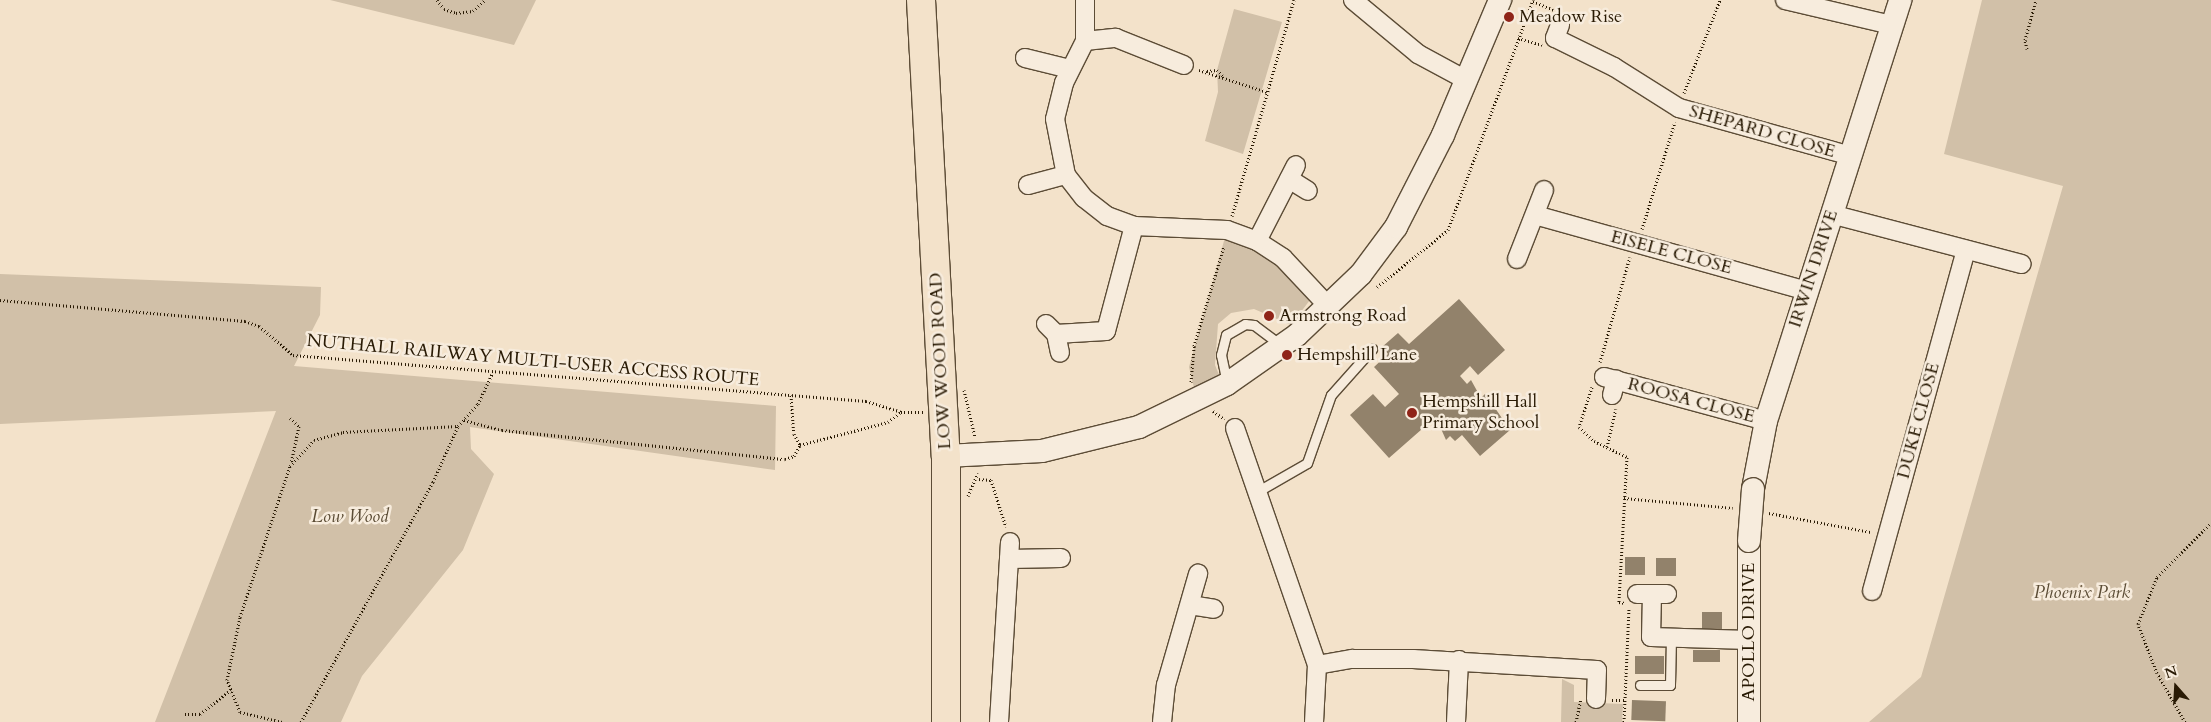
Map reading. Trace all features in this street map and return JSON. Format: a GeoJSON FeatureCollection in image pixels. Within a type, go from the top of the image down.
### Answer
{"type":"FeatureCollection","features":[{"type":"Feature","properties":{"kind":"main road","name":"LOW WOOD ROAD"},"geometry":{"type":"LineString","coordinates":[[921,0],[946,456],[946,722]]}},
{"type":"Feature","properties":{"kind":"street"},"geometry":{"type":"LineString","coordinates":[[1085,0],[1085,41],[1070,69],[1056,119],[1066,174],[1084,198],[1106,216],[1134,226],[1228,230],[1257,241],[1283,258],[1328,306]]}},
{"type":"Feature","properties":{"kind":"street"},"geometry":{"type":"LineString","coordinates":[[1353,0],[1418,54],[1466,80]]}},
{"type":"Feature","properties":{"kind":"street"},"geometry":{"type":"LineString","coordinates":[[946,456],[977,455],[1089,442],[1140,427],[1227,384],[1282,347],[1361,274],[1396,227],[1466,80],[1500,0]]}},
{"type":"Feature","properties":{"kind":"street"},"geometry":{"type":"LineString","coordinates":[[1785,0],[1892,26]]}},
{"type":"Feature","properties":{"kind":"street","name":"IRWIN DRIVE"},"geometry":{"type":"LineString","coordinates":[[1749,541],[1753,490],[1766,421],[1900,0]]}},
{"type":"Feature","properties":{"kind":"street","name":"SHEPARD CLOSE"},"geometry":{"type":"LineString","coordinates":[[1560,26],[1555,38],[1614,67],[1679,108],[1851,156]]}},
{"type":"Feature","properties":{"kind":"street"},"geometry":{"type":"LineString","coordinates":[[1085,41],[1116,38],[1184,65]]}},
{"type":"Feature","properties":{"kind":"street"},"geometry":{"type":"LineString","coordinates":[[1025,58],[1070,69]]}},
{"type":"Feature","properties":{"kind":"street"},"geometry":{"type":"LineString","coordinates":[[1257,241],[1292,172],[1308,191]]}},
{"type":"Feature","properties":{"kind":"street"},"geometry":{"type":"LineString","coordinates":[[1028,185],[1066,174]]}},
{"type":"Feature","properties":{"kind":"street"},"geometry":{"type":"LineString","coordinates":[[1517,259],[1544,190]]}},
{"type":"Feature","properties":{"kind":"street"},"geometry":{"type":"LineString","coordinates":[[1832,214],[2022,264]]}},
{"type":"Feature","properties":{"kind":"street","name":"EISELE CLOSE"},"geometry":{"type":"LineString","coordinates":[[1535,215],[1808,291]]}},
{"type":"Feature","properties":{"kind":"street"},"geometry":{"type":"LineString","coordinates":[[1060,354],[1051,329],[1106,331],[1134,226]]}},
{"type":"Feature","properties":{"kind":"street","name":"DUKE CLOSE"},"geometry":{"type":"LineString","coordinates":[[1872,592],[1966,250]]}},
{"type":"Feature","properties":{"kind":"street","name":"ROOSA CLOSE"},"geometry":{"type":"LineString","coordinates":[[1607,382],[1766,421]]}},
{"type":"Feature","properties":{"kind":"street"},"geometry":{"type":"LineString","coordinates":[[1235,428],[1260,490],[1318,665],[1314,722]]}},
{"type":"Feature","properties":{"kind":"street","name":"APOLLO DRIVE"},"geometry":{"type":"LineString","coordinates":[[1749,541],[1749,722]]}},
{"type":"Feature","properties":{"kind":"street"},"geometry":{"type":"LineString","coordinates":[[999,722],[1010,551],[1062,558]]}},
{"type":"Feature","properties":{"kind":"street"},"geometry":{"type":"LineString","coordinates":[[1162,722],[1166,685],[1198,574]]}},
{"type":"Feature","properties":{"kind":"street"},"geometry":{"type":"LineString","coordinates":[[1652,594],[1651,637],[1749,640]]}},
{"type":"Feature","properties":{"kind":"street"},"geometry":{"type":"LineString","coordinates":[[1190,605],[1214,609]]}},
{"type":"Feature","properties":{"kind":"street"},"geometry":{"type":"LineString","coordinates":[[1318,665],[1352,659],[1459,660],[1597,670],[1596,699]]}},
{"type":"Feature","properties":{"kind":"street"},"geometry":{"type":"LineString","coordinates":[[1456,722],[1459,660]]}},
{"type":"Feature","properties":{"kind":"lane"},"geometry":{"type":"LineString","coordinates":[[1227,384],[1221,355],[1226,335],[1246,324],[1254,325],[1282,347]]}},
{"type":"Feature","properties":{"kind":"lane"},"geometry":{"type":"LineString","coordinates":[[1260,490],[1307,463],[1331,395],[1372,349]]}},
{"type":"Feature","properties":{"kind":"lane"},"geometry":{"type":"LineString","coordinates":[[1640,685],[1670,685],[1671,637]]}},
{"type":"Feature","properties":{"kind":"path"},"geometry":{"type":"LineString","coordinates":[[437,0],[444,9],[456,13],[473,11],[485,0]]}},
{"type":"Feature","properties":{"kind":"path"},"geometry":{"type":"LineString","coordinates":[[1235,428],[1197,400],[1189,367],[1294,0]]}},
{"type":"Feature","properties":{"kind":"path"},"geometry":{"type":"LineString","coordinates":[[1361,274],[1376,287],[1448,230],[1533,0]]}},
{"type":"Feature","properties":{"kind":"path"},"geometry":{"type":"LineString","coordinates":[[1624,722],[1629,603],[1619,602],[1627,457],[1607,447],[1579,427],[1607,382],[1637,244],[1679,108],[1720,0]]}},
{"type":"Feature","properties":{"kind":"path"},"geometry":{"type":"LineString","coordinates":[[2027,49],[2025,40],[2036,0]]}},
{"type":"Feature","properties":{"kind":"path"},"geometry":{"type":"LineString","coordinates":[[1184,65],[1267,92]]}},
{"type":"Feature","properties":{"kind":"path","name":"NUTHALL RAILWAY MULTI-USER ACCESS ROUTE"},"geometry":{"type":"LineString","coordinates":[[0,300],[245,321],[259,326],[293,355],[492,374],[866,401],[901,412],[924,412]]}},
{"type":"Feature","properties":{"kind":"path"},"geometry":{"type":"LineString","coordinates":[[301,722],[433,482],[458,426],[478,404],[492,374]]}},
{"type":"Feature","properties":{"kind":"path"},"geometry":{"type":"LineString","coordinates":[[1607,382],[1617,406],[1607,447]]}},
{"type":"Feature","properties":{"kind":"path"},"geometry":{"type":"LineString","coordinates":[[963,384],[971,404],[977,455]]}},
{"type":"Feature","properties":{"kind":"path"},"geometry":{"type":"LineString","coordinates":[[791,395],[794,434],[800,445]]}},
{"type":"Feature","properties":{"kind":"path"},"geometry":{"type":"LineString","coordinates":[[464,420],[502,430],[785,459],[794,456],[800,445],[888,422],[901,412]]}},
{"type":"Feature","properties":{"kind":"path"},"geometry":{"type":"LineString","coordinates":[[282,722],[240,712],[227,680],[240,617],[290,466],[299,426],[290,418]]}},
{"type":"Feature","properties":{"kind":"path"},"geometry":{"type":"LineString","coordinates":[[290,466],[314,440],[343,432],[458,426]]}},
{"type":"Feature","properties":{"kind":"path"},"geometry":{"type":"LineString","coordinates":[[979,480],[991,480],[1010,551]]}},
{"type":"Feature","properties":{"kind":"path"},"geometry":{"type":"LineString","coordinates":[[1624,498],[1733,508]]}},
{"type":"Feature","properties":{"kind":"path"},"geometry":{"type":"LineString","coordinates":[[1776,514],[1888,535]]}},
{"type":"Feature","properties":{"kind":"path"},"geometry":{"type":"LineString","coordinates":[[2185,722],[2157,673],[2138,624],[2157,577],[2211,523]]}},
{"type":"Feature","properties":{"kind":"path"},"geometry":{"type":"LineString","coordinates":[[185,714],[200,714],[231,690]]}},
{"type":"Feature","properties":{"kind":"green space"},"geometry":{"type":"Polygon","coordinates":[[[330,0],[536,0],[514,45],[330,0]]]}},
{"type":"Feature","properties":{"kind":"green space","name":"Phoenix Park"},"geometry":{"type":"Polygon","coordinates":[[[1982,0],[2211,0],[2211,722],[1869,722],[1921,677],[2063,186],[1944,154],[1982,0]]]}},
{"type":"Feature","properties":{"kind":"green space"},"geometry":{"type":"Polygon","coordinates":[[[1234,9],[1282,22],[1243,154],[1205,141],[1218,92],[1217,70],[1234,9]]]}},
{"type":"Feature","properties":{"kind":"green space"},"geometry":{"type":"Polygon","coordinates":[[[1227,230],[1257,241],[1313,296],[1291,325],[1254,309],[1231,313],[1218,324],[1215,365],[1222,382],[1197,400],[1189,367],[1227,230]]]}},
{"type":"Feature","properties":{"kind":"green space","name":"Low Wood"},"geometry":{"type":"Polygon","coordinates":[[[0,274],[321,287],[320,315],[294,366],[776,406],[775,470],[470,427],[471,449],[494,474],[463,550],[362,676],[341,722],[155,722],[276,411],[0,424],[0,274]]]}},
{"type":"Feature","properties":{"kind":"green space"},"geometry":{"type":"Polygon","coordinates":[[[1562,679],[1574,685],[1574,702],[1623,704],[1622,722],[1561,722],[1562,679]]]}},
{"type":"Feature","properties":{"kind":"building"},"geometry":{"type":"Polygon","coordinates":[[[1459,299],[1505,350],[1478,375],[1470,366],[1460,376],[1467,384],[1471,380],[1481,398],[1485,394],[1490,400],[1485,404],[1489,408],[1493,405],[1510,430],[1480,456],[1462,435],[1455,441],[1450,436],[1446,440],[1438,422],[1434,426],[1430,422],[1389,458],[1350,415],[1373,394],[1385,407],[1399,394],[1374,367],[1388,354],[1382,347],[1398,333],[1409,344],[1459,299]]]}},
{"type":"Feature","properties":{"kind":"building"},"geometry":{"type":"Polygon","coordinates":[[[1625,557],[1645,557],[1645,575],[1625,575],[1625,557]]]}},
{"type":"Feature","properties":{"kind":"building"},"geometry":{"type":"Polygon","coordinates":[[[1656,558],[1676,558],[1676,576],[1656,576],[1656,558]]]}},
{"type":"Feature","properties":{"kind":"building"},"geometry":{"type":"Polygon","coordinates":[[[1702,612],[1722,612],[1722,629],[1702,629],[1702,612]]]}},
{"type":"Feature","properties":{"kind":"building"},"geometry":{"type":"Polygon","coordinates":[[[1693,650],[1720,650],[1720,662],[1693,662],[1693,650]]]}},
{"type":"Feature","properties":{"kind":"building"},"geometry":{"type":"Polygon","coordinates":[[[1635,656],[1664,656],[1664,674],[1635,674],[1635,656]]]}},
{"type":"Feature","properties":{"kind":"building"},"geometry":{"type":"Polygon","coordinates":[[[1632,700],[1666,701],[1665,721],[1631,720],[1632,700]]]}},
{"type":"Feature","properties":{"kind":"place","name":"Meadow Rise"},"geometry":{"type":"Point","coordinates":[1509,17]}},
{"type":"Feature","properties":{"kind":"place","name":"Armstrong Road"},"geometry":{"type":"Point","coordinates":[1269,316]}},
{"type":"Feature","properties":{"kind":"place","name":"Hempshill Lane"},"geometry":{"type":"Point","coordinates":[1287,355]}},
{"type":"Feature","properties":{"kind":"place","name":"Hempshill Hall Primary School"},"geometry":{"type":"Point","coordinates":[1412,413]}}]}
